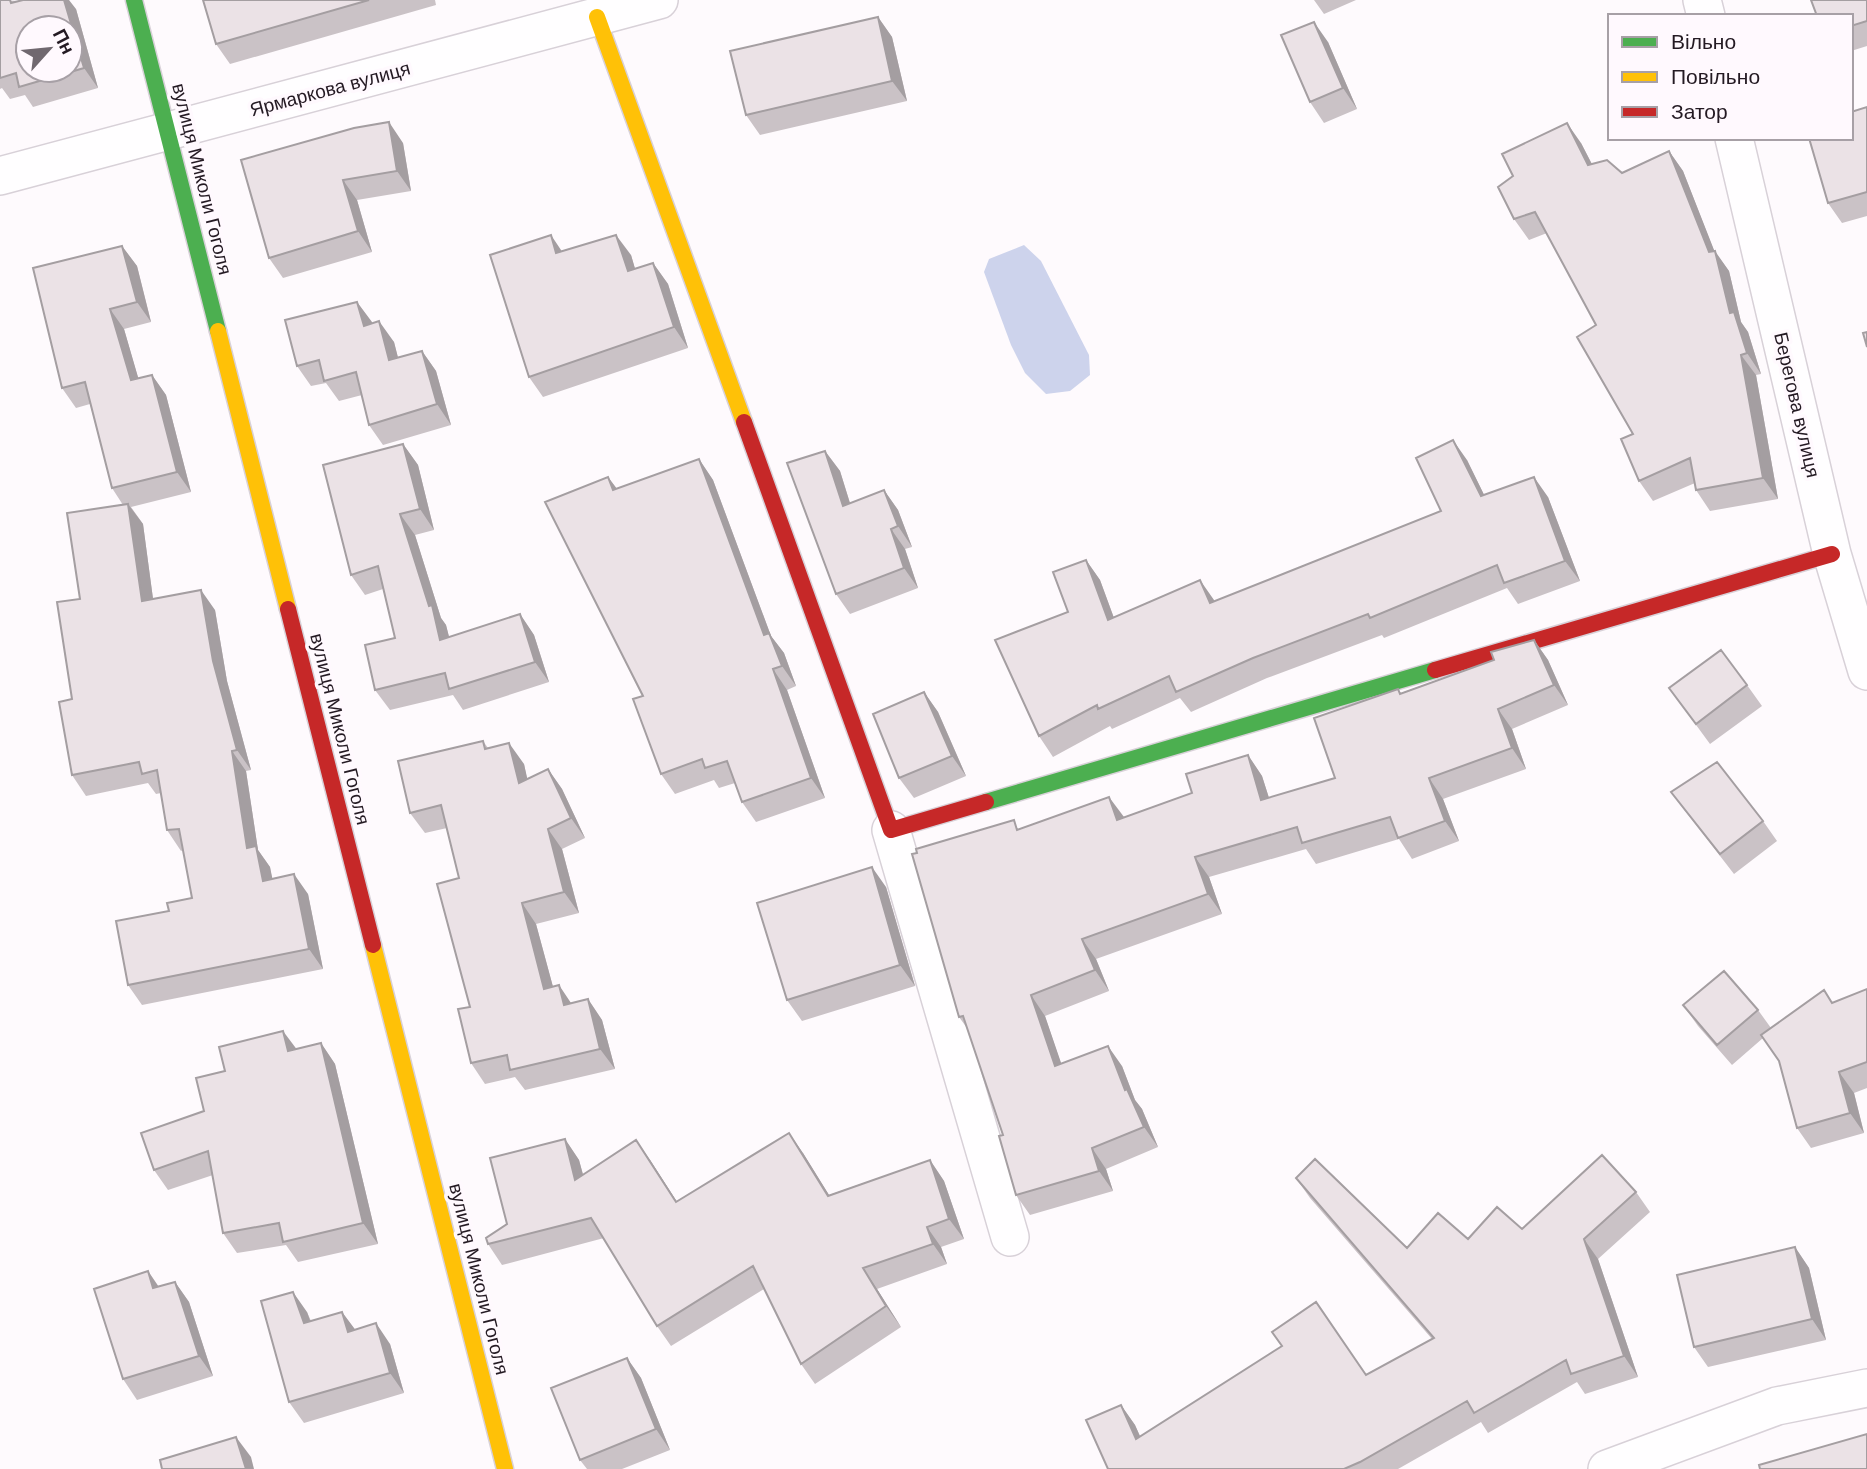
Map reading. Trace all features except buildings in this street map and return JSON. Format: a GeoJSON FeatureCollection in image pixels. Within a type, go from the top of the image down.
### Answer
{"type":"FeatureCollection","features":[{"type":"Feature","properties":{"kind":"street","name":"вулиця Миколи Гоголя"},"geometry":{"type":"LineString","coordinates":[[134,0],[505,1469]]}},
{"type":"Feature","properties":{"kind":"street","name":"Ярмаркова вулиця"},"geometry":{"type":"LineString","coordinates":[[0,176],[659,0]]}},
{"type":"Feature","properties":{"kind":"street"},"geometry":{"type":"LineString","coordinates":[[597,17],[891,830],[1010,1237]]}},
{"type":"Feature","properties":{"kind":"street","name":"Берегова вулиця"},"geometry":{"type":"LineString","coordinates":[[1734,140],[1832,554],[1867,671]]}},
{"type":"Feature","properties":{"kind":"street"},"geometry":{"type":"LineString","coordinates":[[891,830],[1832,554]]}},
{"type":"Feature","properties":{"kind":"street"},"geometry":{"type":"LineString","coordinates":[[1607,1469],[1777,1406],[1867,1388]]}},
{"type":"Feature","properties":{"kind":"water"},"geometry":{"type":"Polygon","coordinates":[[[1024,245],[1041,261],[1089,355],[1090,375],[1070,391],[1046,394],[1025,373],[1011,345],[984,272],[989,259],[1024,245]]]}},
{"type":"Feature","properties":{"kind":"traffic: fast"},"geometry":{"type":"LineString","coordinates":[[134,0],[218,331]]}},
{"type":"Feature","properties":{"kind":"traffic: fast"},"geometry":{"type":"LineString","coordinates":[[986,802],[1435,670]]}},
{"type":"Feature","properties":{"kind":"traffic: slow"},"geometry":{"type":"LineString","coordinates":[[597,17],[744,422]]}},
{"type":"Feature","properties":{"kind":"traffic: slow"},"geometry":{"type":"LineString","coordinates":[[218,331],[288,609]]}},
{"type":"Feature","properties":{"kind":"traffic: slow"},"geometry":{"type":"LineString","coordinates":[[373,945],[505,1469]]}},
{"type":"Feature","properties":{"kind":"traffic: jam"},"geometry":{"type":"LineString","coordinates":[[744,422],[891,830],[986,802]]}},
{"type":"Feature","properties":{"kind":"traffic: jam"},"geometry":{"type":"LineString","coordinates":[[1435,670],[1832,554]]}},
{"type":"Feature","properties":{"kind":"traffic: jam"},"geometry":{"type":"LineString","coordinates":[[288,609],[373,945]]}}]}
